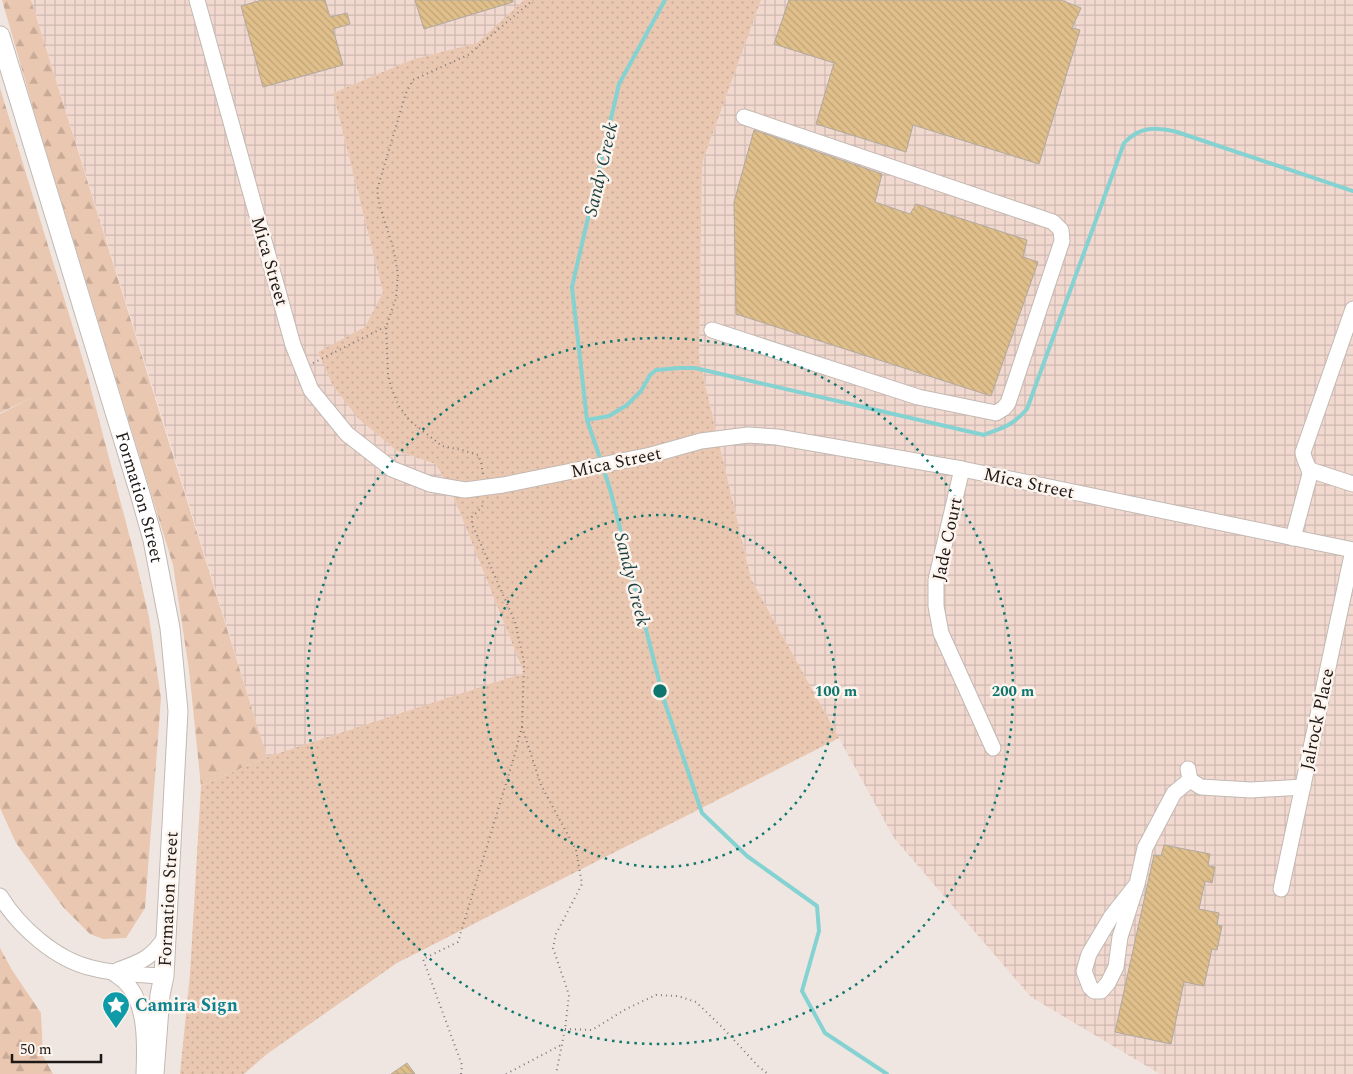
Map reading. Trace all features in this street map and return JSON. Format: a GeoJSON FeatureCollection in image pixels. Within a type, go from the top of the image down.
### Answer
{"type":"FeatureCollection","features":[{"type":"Feature","properties":{"kind":"main road","name":"Formation Street"},"geometry":{"type":"LineString","coordinates":[[0,36],[141,498],[153,540],[170,628],[178,711],[164,976],[160,995],[154,1074]]}},
{"type":"Feature","properties":{"kind":"main road","name":"Formation Street"},"geometry":{"type":"LineString","coordinates":[[164,976],[170,996],[166,1074]]}},
{"type":"Feature","properties":{"kind":"street","name":"Mica Street"},"geometry":{"type":"LineString","coordinates":[[197,0],[293,345],[311,390],[347,434],[392,468],[430,484],[466,490],[552,476],[651,455],[701,441],[748,436],[777,437],[962,469],[1353,550]]}},
{"type":"Feature","properties":{"kind":"street"},"geometry":{"type":"LineString","coordinates":[[712,330],[918,397],[996,413],[1004,408],[1010,398],[1062,241],[1061,230],[1053,222],[744,117]]}},
{"type":"Feature","properties":{"kind":"street"},"geometry":{"type":"LineString","coordinates":[[1293,538],[1310,474],[1303,452],[1353,309]]}},
{"type":"Feature","properties":{"kind":"street","name":"Jade Court"},"geometry":{"type":"LineString","coordinates":[[962,469],[936,580],[936,606],[940,633],[993,748]]}},
{"type":"Feature","properties":{"kind":"street"},"geometry":{"type":"LineString","coordinates":[[1310,470],[1353,484]]}},
{"type":"Feature","properties":{"kind":"street","name":"Jalrock Place"},"geometry":{"type":"LineString","coordinates":[[1282,888],[1353,550]]}},
{"type":"Feature","properties":{"kind":"street"},"geometry":{"type":"LineString","coordinates":[[1137,884],[1111,917],[1089,954],[1084,971],[1094,991],[1101,990],[1108,984],[1116,967],[1120,937],[1137,884],[1145,848],[1174,793],[1189,774],[1200,787],[1252,790],[1303,786]]}},
{"type":"Feature","properties":{"kind":"street"},"geometry":{"type":"LineString","coordinates":[[0,896],[25,928],[48,947],[80,965],[112,972],[164,976]]}},
{"type":"Feature","properties":{"kind":"street"},"geometry":{"type":"LineString","coordinates":[[112,972],[147,957],[158,948],[166,936]]}},
{"type":"Feature","properties":{"kind":"street"},"geometry":{"type":"LineString","coordinates":[[112,972],[126,982],[139,1004],[145,1036],[144,1074]]}},
{"type":"Feature","properties":{"kind":"path"},"geometry":{"type":"LineString","coordinates":[[461,1074],[462,1065],[423,959],[458,942],[522,727],[524,662],[515,622],[472,524],[472,517],[482,507],[485,496],[483,469],[478,455],[442,446],[409,420],[399,406],[391,388],[388,374],[386,327],[396,298],[398,274],[393,247],[380,207],[377,190],[406,92],[413,80],[468,55],[533,0]]}},
{"type":"Feature","properties":{"kind":"path"},"geometry":{"type":"LineString","coordinates":[[302,368],[386,327]]}},
{"type":"Feature","properties":{"kind":"path"},"geometry":{"type":"LineString","coordinates":[[522,727],[541,785],[576,850],[582,884],[556,934],[553,948],[569,995],[565,1029],[556,1074]]}},
{"type":"Feature","properties":{"kind":"path"},"geometry":{"type":"LineString","coordinates":[[565,1029],[592,1030],[626,1009],[656,995],[678,996],[696,1002],[768,1074]]}},
{"type":"Feature","properties":{"kind":"path"},"geometry":{"type":"LineString","coordinates":[[506,1074],[561,1044]]}},
{"type":"Feature","properties":{"kind":"shaded area"},"geometry":{"type":"Polygon","coordinates":[[[31,0],[524,0],[478,43],[411,60],[333,93],[383,292],[365,327],[319,352],[397,451],[436,464],[455,500],[524,673],[401,715],[267,757],[31,0]]]}},
{"type":"Feature","properties":{"kind":"shaded area"},"geometry":{"type":"Polygon","coordinates":[[[761,0],[1353,0],[1353,1074],[1160,1074],[1031,997],[894,838],[751,579],[699,358],[702,163],[761,0]]]}},
{"type":"Feature","properties":{"kind":"green space"},"geometry":{"type":"Polygon","coordinates":[[[2,0],[31,0],[267,757],[201,786],[189,670],[173,565],[38,125],[2,0]]]}},
{"type":"Feature","properties":{"kind":"green space"},"geometry":{"type":"Polygon","coordinates":[[[524,0],[761,0],[702,163],[699,358],[751,579],[839,738],[397,963],[267,1054],[244,1074],[180,1074],[190,974],[201,786],[267,757],[524,673],[455,500],[436,464],[397,451],[358,418],[333,386],[318,352],[365,327],[383,292],[333,93],[411,60],[477,43],[524,0]]]}},
{"type":"Feature","properties":{"kind":"green space"},"geometry":{"type":"Polygon","coordinates":[[[0,88],[86,370],[149,617],[161,698],[145,908],[126,938],[103,939],[90,934],[63,907],[16,843],[0,808],[0,414],[35,396],[0,413],[0,88]]]}},
{"type":"Feature","properties":{"kind":"green space"},"geometry":{"type":"Polygon","coordinates":[[[0,948],[12,970],[41,1013],[43,1056],[53,1074],[0,1074],[0,948]]]}},
{"type":"Feature","properties":{"kind":"building"},"geometry":{"type":"Polygon","coordinates":[[[262,0],[325,0],[330,17],[347,13],[350,24],[333,29],[343,65],[263,87],[241,6],[262,0]]]}},
{"type":"Feature","properties":{"kind":"building"},"geometry":{"type":"Polygon","coordinates":[[[415,0],[513,0],[513,2],[424,29],[415,0]]]}},
{"type":"Feature","properties":{"kind":"building"},"geometry":{"type":"Polygon","coordinates":[[[789,0],[1061,0],[1081,8],[1072,28],[1080,30],[1039,164],[913,125],[906,152],[816,124],[834,63],[774,44],[789,0]]]}},
{"type":"Feature","properties":{"kind":"building"},"geometry":{"type":"Polygon","coordinates":[[[754,130],[882,174],[875,202],[910,214],[916,204],[1027,240],[1023,257],[1038,262],[991,396],[736,314],[734,202],[754,130]]]}},
{"type":"Feature","properties":{"kind":"building"},"geometry":{"type":"Polygon","coordinates":[[[1164,845],[1210,854],[1208,866],[1215,867],[1212,883],[1205,881],[1199,909],[1219,913],[1217,925],[1222,926],[1217,950],[1212,949],[1204,986],[1184,982],[1171,1044],[1115,1032],[1154,855],[1161,856],[1164,845]]]}},
{"type":"Feature","properties":{"kind":"building"},"geometry":{"type":"Polygon","coordinates":[[[407,1063],[415,1074],[391,1074],[407,1063]]]}},
{"type":"Feature","properties":{"kind":"waterway","name":"Sandy Creek"},"geometry":{"type":"LineString","coordinates":[[601,461],[587,420],[572,287],[619,84],[665,0]]}},
{"type":"Feature","properties":{"kind":"waterway"},"geometry":{"type":"LineString","coordinates":[[587,420],[609,416],[627,405],[641,391],[650,375],[656,370],[695,368],[984,435],[1012,423],[1027,409],[1124,143],[1136,133],[1148,129],[1177,132],[1353,191]]}},
{"type":"Feature","properties":{"kind":"waterway","name":"Sandy Creek"},"geometry":{"type":"LineString","coordinates":[[603,468],[664,700],[702,813],[747,856],[817,906],[819,931],[802,991],[825,1033],[887,1074]]}},
{"type":"Feature","properties":{"kind":"place","name":"Camira Sign"},"geometry":{"type":"Point","coordinates":[116,1029]}}]}
